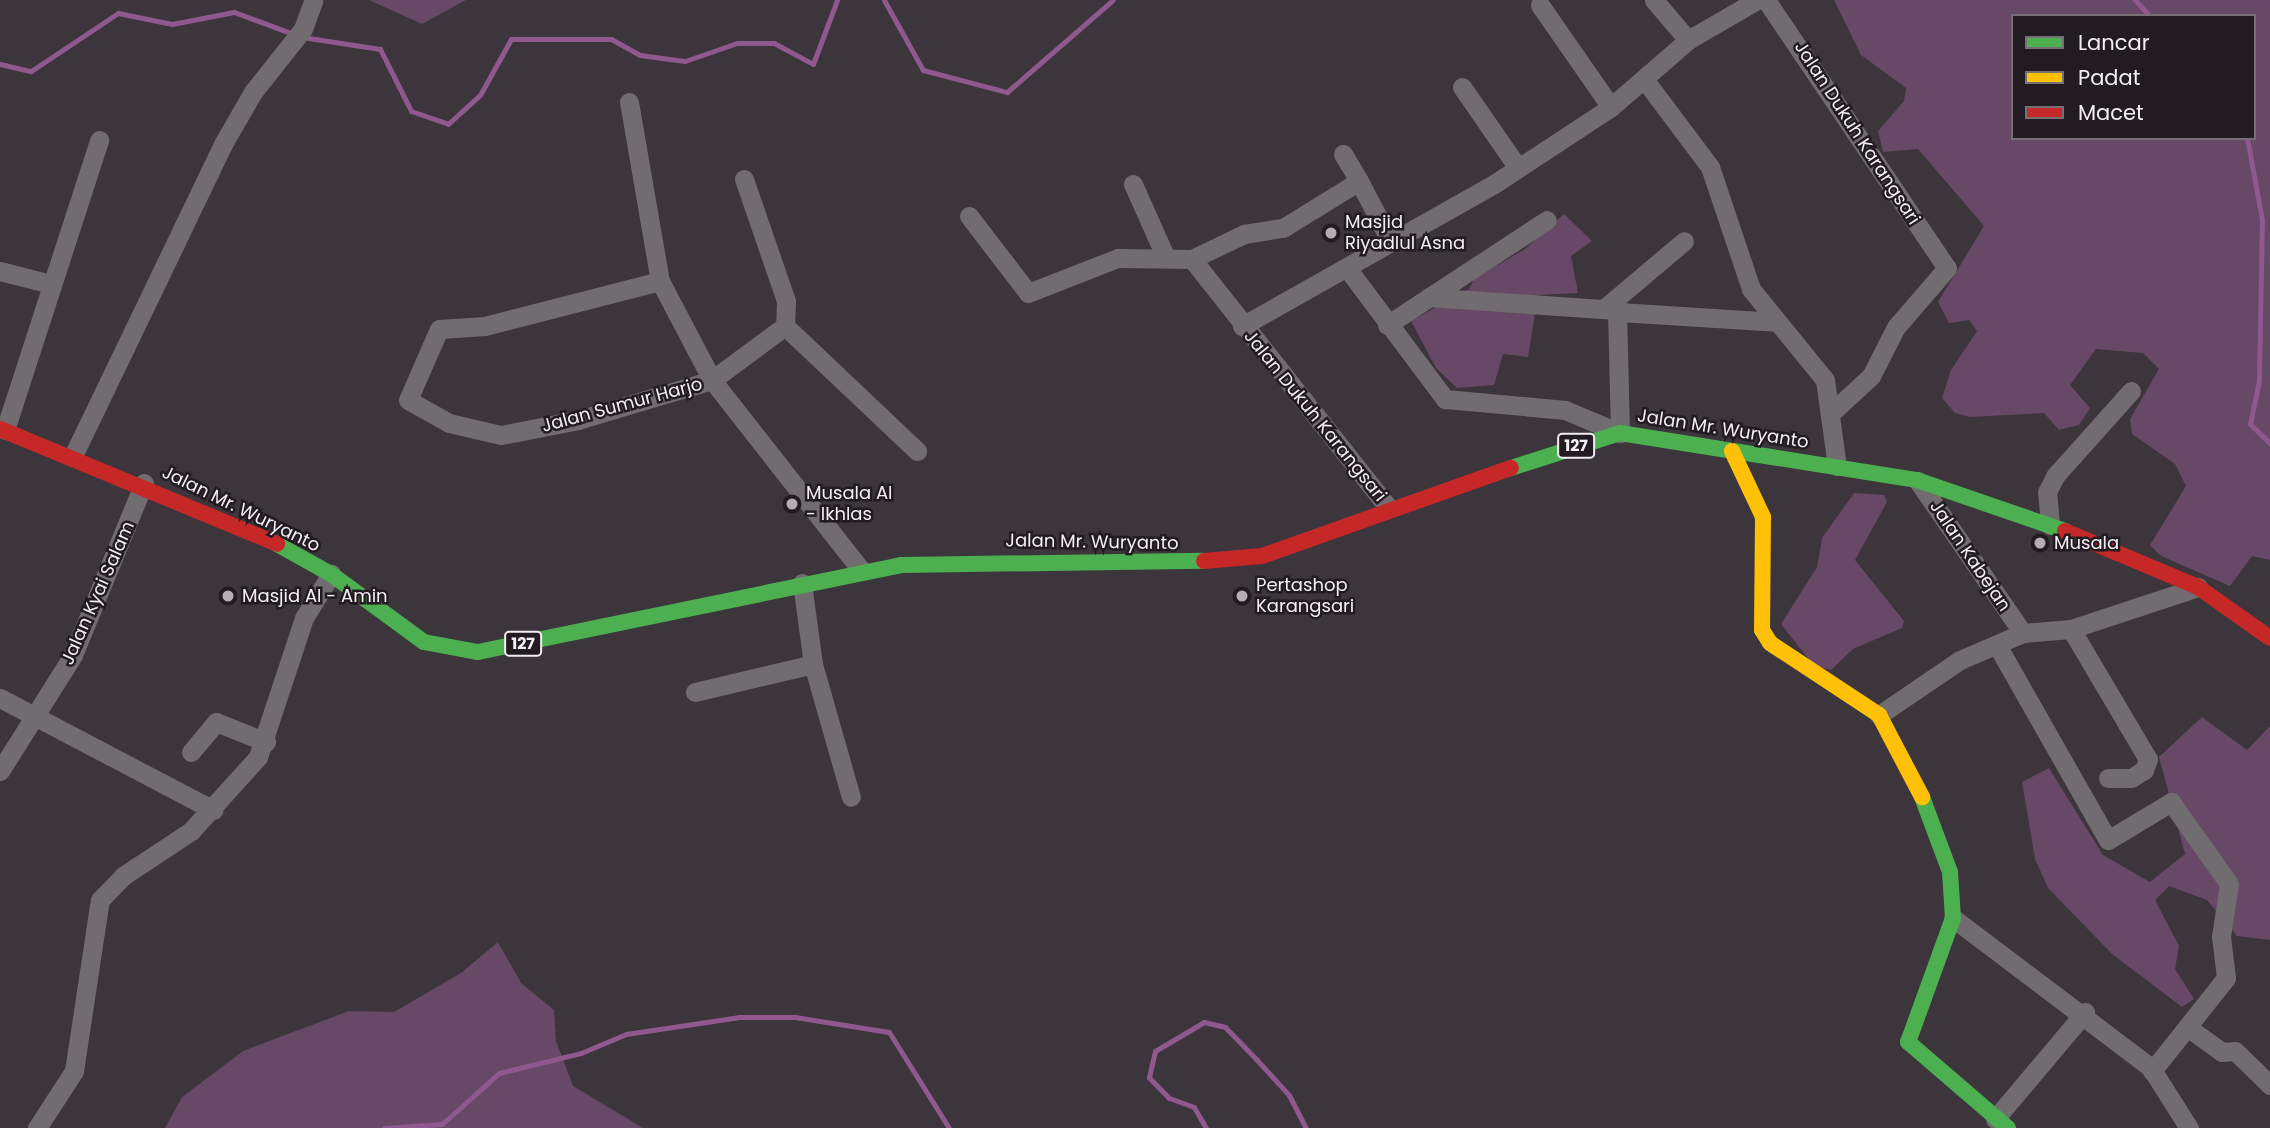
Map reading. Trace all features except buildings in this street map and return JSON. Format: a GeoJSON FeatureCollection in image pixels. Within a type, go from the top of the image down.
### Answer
{"type":"FeatureCollection","features":[{"type":"Feature","properties":{"kind":"main road","name":"Jalan Mr. Wuryanto"},"geometry":{"type":"LineString","coordinates":[[3,430],[144,483],[331,574],[424,642],[478,652],[861,570],[947,560],[1095,558],[1152,566],[1262,555],[1388,507],[1620,433],[1917,480],[2050,525],[2198,587],[2270,638]]}},
{"type":"Feature","properties":{"kind":"main road"},"geometry":{"type":"LineString","coordinates":[[1731,451],[1763,517],[1762,630],[1770,643],[1879,715],[1931,814],[1950,872],[1953,918],[1906,1035],[1911,1050],[2002,1123]]}},
{"type":"Feature","properties":{"kind":"street"},"geometry":{"type":"LineString","coordinates":[[1654,0],[1688,40]]}},
{"type":"Feature","properties":{"kind":"street","name":"Jalan Dukuh Karangsari"},"geometry":{"type":"LineString","coordinates":[[1242,326],[1518,169],[1611,107],[1688,40],[1757,0]]}},
{"type":"Feature","properties":{"kind":"street","name":"Jalan Dukuh Karangsari"},"geometry":{"type":"LineString","coordinates":[[1766,0],[1947,268],[1896,327],[1871,376],[1832,412]]}},
{"type":"Feature","properties":{"kind":"street"},"geometry":{"type":"LineString","coordinates":[[73,456],[223,144],[253,92],[298,36],[313,1]]}},
{"type":"Feature","properties":{"kind":"street"},"geometry":{"type":"LineString","coordinates":[[1540,5],[1611,107]]}},
{"type":"Feature","properties":{"kind":"street"},"geometry":{"type":"LineString","coordinates":[[1644,79],[1710,167],[1751,289],[1825,380],[1832,412],[1837,466]]}},
{"type":"Feature","properties":{"kind":"street"},"geometry":{"type":"LineString","coordinates":[[1462,87],[1518,169]]}},
{"type":"Feature","properties":{"kind":"street","name":"Jalan Sumur Harjo"},"geometry":{"type":"LineString","coordinates":[[628,102],[660,281],[712,380],[861,570]]}},
{"type":"Feature","properties":{"kind":"street"},"geometry":{"type":"LineString","coordinates":[[3,430],[99,140]]}},
{"type":"Feature","properties":{"kind":"street"},"geometry":{"type":"LineString","coordinates":[[1343,154],[1391,242]]}},
{"type":"Feature","properties":{"kind":"street"},"geometry":{"type":"LineString","coordinates":[[744,179],[786,301],[785,326],[917,451]]}},
{"type":"Feature","properties":{"kind":"street"},"geometry":{"type":"LineString","coordinates":[[969,216],[1028,293],[1118,258],[1192,259],[1244,234],[1283,228],[1359,181]]}},
{"type":"Feature","properties":{"kind":"street"},"geometry":{"type":"LineString","coordinates":[[1133,184],[1166,258]]}},
{"type":"Feature","properties":{"kind":"street"},"geometry":{"type":"LineString","coordinates":[[1387,325],[1547,220]]}},
{"type":"Feature","properties":{"kind":"street"},"geometry":{"type":"LineString","coordinates":[[1347,268],[1387,325],[1451,402],[1565,410],[1620,433],[1613,310],[1684,241]]}},
{"type":"Feature","properties":{"kind":"street","name":"Jalan Dukuh Karangsari"},"geometry":{"type":"LineString","coordinates":[[1192,259],[1242,326],[1388,507]]}},
{"type":"Feature","properties":{"kind":"street"},"geometry":{"type":"LineString","coordinates":[[0,271],[51,284]]}},
{"type":"Feature","properties":{"kind":"street","name":"Jalan Sumur Harjo"},"geometry":{"type":"LineString","coordinates":[[660,281],[485,326],[439,330],[409,391],[413,404],[449,423],[501,435],[578,420],[712,380],[785,326]]}},
{"type":"Feature","properties":{"kind":"street"},"geometry":{"type":"LineString","coordinates":[[1428,297],[1776,322]]}},
{"type":"Feature","properties":{"kind":"street"},"geometry":{"type":"LineString","coordinates":[[2050,525],[2047,492],[2055,476],[2131,391]]}},
{"type":"Feature","properties":{"kind":"street","name":"Jalan Kabejan"},"geometry":{"type":"LineString","coordinates":[[1917,480],[2023,633]]}},
{"type":"Feature","properties":{"kind":"street","name":"Jalan Kyai Salam"},"geometry":{"type":"LineString","coordinates":[[0,771],[34,713],[74,654],[144,483]]}},
{"type":"Feature","properties":{"kind":"street"},"geometry":{"type":"LineString","coordinates":[[37,1128],[74,1071],[100,900],[213,810],[266,742],[304,618],[331,574]]}},
{"type":"Feature","properties":{"kind":"street"},"geometry":{"type":"LineString","coordinates":[[802,583],[813,664],[851,797]]}},
{"type":"Feature","properties":{"kind":"street"},"geometry":{"type":"LineString","coordinates":[[1879,715],[1960,660],[2023,633],[2071,629],[2198,587]]}},
{"type":"Feature","properties":{"kind":"street"},"geometry":{"type":"LineString","coordinates":[[2071,629],[2148,759],[2144,770],[2131,778],[2108,778]]}},
{"type":"Feature","properties":{"kind":"street"},"geometry":{"type":"LineString","coordinates":[[1997,645],[2107,838],[2171,802],[2229,884],[2221,936],[2226,978],[2152,1071]]}},
{"type":"Feature","properties":{"kind":"street"},"geometry":{"type":"LineString","coordinates":[[695,692],[813,664]]}},
{"type":"Feature","properties":{"kind":"street"},"geometry":{"type":"LineString","coordinates":[[0,698],[34,713],[213,810]]}},
{"type":"Feature","properties":{"kind":"street"},"geometry":{"type":"LineString","coordinates":[[191,752],[216,722],[266,742]]}},
{"type":"Feature","properties":{"kind":"street"},"geometry":{"type":"LineString","coordinates":[[1953,918],[2085,1012],[2152,1071],[2189,1128]]}},
{"type":"Feature","properties":{"kind":"street"},"geometry":{"type":"LineString","coordinates":[[2002,1123],[2085,1012]]}},
{"type":"Feature","properties":{"kind":"street"},"geometry":{"type":"LineString","coordinates":[[2188,1027],[2222,1052],[2235,1051],[2270,1085]]}},
{"type":"Feature","properties":{"kind":"shaded area"},"geometry":{"type":"Polygon","coordinates":[[[369,0],[466,0],[422,24],[369,0]]]}},
{"type":"Feature","properties":{"kind":"shaded area"},"geometry":{"type":"Polygon","coordinates":[[[1834,0],[2270,0],[2270,560],[2252,556],[2230,586],[2161,556],[2150,545],[2186,486],[2175,464],[2132,434],[2130,419],[2159,369],[2143,353],[2096,349],[2070,385],[2090,408],[2079,425],[2059,430],[2044,413],[1970,417],[1955,413],[1942,398],[1951,370],[1977,331],[1969,320],[1949,323],[1938,302],[1984,226],[1918,149],[1883,152],[1878,131],[1904,101],[1906,88],[1861,55],[1834,0]]]}},
{"type":"Feature","properties":{"kind":"shaded area"},"geometry":{"type":"Polygon","coordinates":[[[1564,214],[1592,241],[1571,256],[1578,293],[1538,295],[1528,357],[1503,354],[1494,385],[1457,388],[1436,368],[1411,321],[1469,289],[1474,279],[1525,249],[1564,214]]]}},
{"type":"Feature","properties":{"kind":"shaded area"},"geometry":{"type":"Polygon","coordinates":[[[1854,493],[1884,495],[1887,502],[1855,560],[1904,621],[1902,628],[1853,649],[1831,670],[1814,666],[1781,624],[1817,567],[1822,538],[1854,493]]]}},
{"type":"Feature","properties":{"kind":"shaded area"},"geometry":{"type":"Polygon","coordinates":[[[2202,717],[2247,750],[2270,726],[2270,940],[2237,936],[2207,900],[2169,886],[2155,900],[2179,946],[2175,969],[2194,999],[2182,1007],[2112,954],[2048,888],[2035,859],[2022,782],[2049,768],[2103,855],[2150,882],[2185,854],[2159,757],[2202,717]]]}},
{"type":"Feature","properties":{"kind":"shaded area"},"geometry":{"type":"Polygon","coordinates":[[[498,942],[521,983],[554,1010],[556,1041],[573,1086],[643,1128],[165,1128],[182,1097],[243,1051],[349,1011],[394,1012],[461,973],[498,942]]]}},
{"type":"Feature","properties":{"kind":"waterway"},"geometry":{"type":"LineString","coordinates":[[302,37],[380,49],[411,111],[448,124],[480,95],[511,39],[611,39],[640,55],[685,61],[737,43],[774,43],[813,64],[837,0]]}},
{"type":"Feature","properties":{"kind":"waterway"},"geometry":{"type":"LineString","coordinates":[[884,0],[923,70],[1007,92],[1113,0]]}},
{"type":"Feature","properties":{"kind":"waterway"},"geometry":{"type":"LineString","coordinates":[[2135,0],[2148,14]]}},
{"type":"Feature","properties":{"kind":"waterway"},"geometry":{"type":"LineString","coordinates":[[0,64],[31,71],[118,13],[172,24],[234,12],[293,34]]}},
{"type":"Feature","properties":{"kind":"waterway"},"geometry":{"type":"LineString","coordinates":[[2247,140],[2262,220],[2259,381],[2250,424],[2270,443]]}},
{"type":"Feature","properties":{"kind":"waterway"},"geometry":{"type":"LineString","coordinates":[[384,1128],[442,1124],[499,1073],[581,1053],[626,1034],[740,1017],[795,1017],[889,1032],[949,1128]]}},
{"type":"Feature","properties":{"kind":"waterway"},"geometry":{"type":"LineString","coordinates":[[1206,1128],[1194,1107],[1169,1098],[1149,1077],[1155,1051],[1204,1022],[1225,1027],[1256,1059],[1289,1095],[1306,1128]]}},
{"type":"Feature","properties":{"kind":"traffic: fast"},"geometry":{"type":"LineString","coordinates":[[1511,468],[1620,433],[1917,480],[2065,531]]}},
{"type":"Feature","properties":{"kind":"traffic: fast"},"geometry":{"type":"LineString","coordinates":[[277,544],[331,574],[424,642],[478,652],[901,565],[1204,561]]}},
{"type":"Feature","properties":{"kind":"traffic: fast"},"geometry":{"type":"LineString","coordinates":[[1922,797],[1950,872],[1953,918],[1908,1042],[2008,1128]]}},
{"type":"Feature","properties":{"kind":"traffic: slow"},"geometry":{"type":"LineString","coordinates":[[1732,451],[1763,517],[1762,630],[1770,643],[1879,715],[1922,797]]}},
{"type":"Feature","properties":{"kind":"traffic: jam"},"geometry":{"type":"LineString","coordinates":[[0,429],[277,544]]}},
{"type":"Feature","properties":{"kind":"traffic: jam"},"geometry":{"type":"LineString","coordinates":[[1204,561],[1262,556],[1511,468]]}},
{"type":"Feature","properties":{"kind":"traffic: jam"},"geometry":{"type":"LineString","coordinates":[[2065,531],[2198,587],[2270,638]]}},
{"type":"Feature","properties":{"kind":"place","name":"Masjid Riyadlul Asna"},"geometry":{"type":"Point","coordinates":[1331,233]}},
{"type":"Feature","properties":{"kind":"place","name":"Musala Al - Ikhlas"},"geometry":{"type":"Point","coordinates":[792,504]}},
{"type":"Feature","properties":{"kind":"place","name":"Musala"},"geometry":{"type":"Point","coordinates":[2040,543]}},
{"type":"Feature","properties":{"kind":"place","name":"Masjid Al - Amin"},"geometry":{"type":"Point","coordinates":[228,596]}},
{"type":"Feature","properties":{"kind":"place","name":"Pertashop Karangsari"},"geometry":{"type":"Point","coordinates":[1242,596]}}]}
